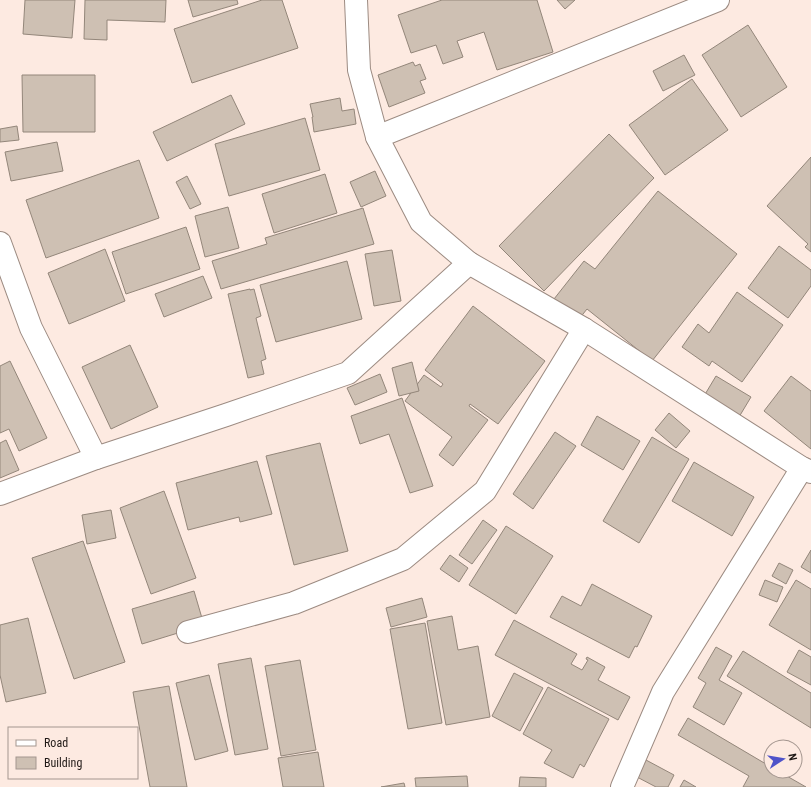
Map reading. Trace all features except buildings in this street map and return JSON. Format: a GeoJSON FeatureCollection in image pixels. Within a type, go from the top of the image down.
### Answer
{"type":"FeatureCollection","features":[{"type":"Feature","properties":{"kind":"street"},"geometry":{"type":"LineString","coordinates":[[356,0],[359,70],[378,137],[421,222],[470,263],[584,329],[806,470],[663,692],[622,787]]}},
{"type":"Feature","properties":{"kind":"street"},"geometry":{"type":"LineString","coordinates":[[378,137],[718,0]]}},
{"type":"Feature","properties":{"kind":"street"},"geometry":{"type":"LineString","coordinates":[[0,243],[31,328],[96,458]]}},
{"type":"Feature","properties":{"kind":"street"},"geometry":{"type":"LineString","coordinates":[[0,494],[96,458],[348,373],[470,263]]}},
{"type":"Feature","properties":{"kind":"street"},"geometry":{"type":"LineString","coordinates":[[188,632],[294,603],[403,559],[485,492],[584,329]]}}]}
